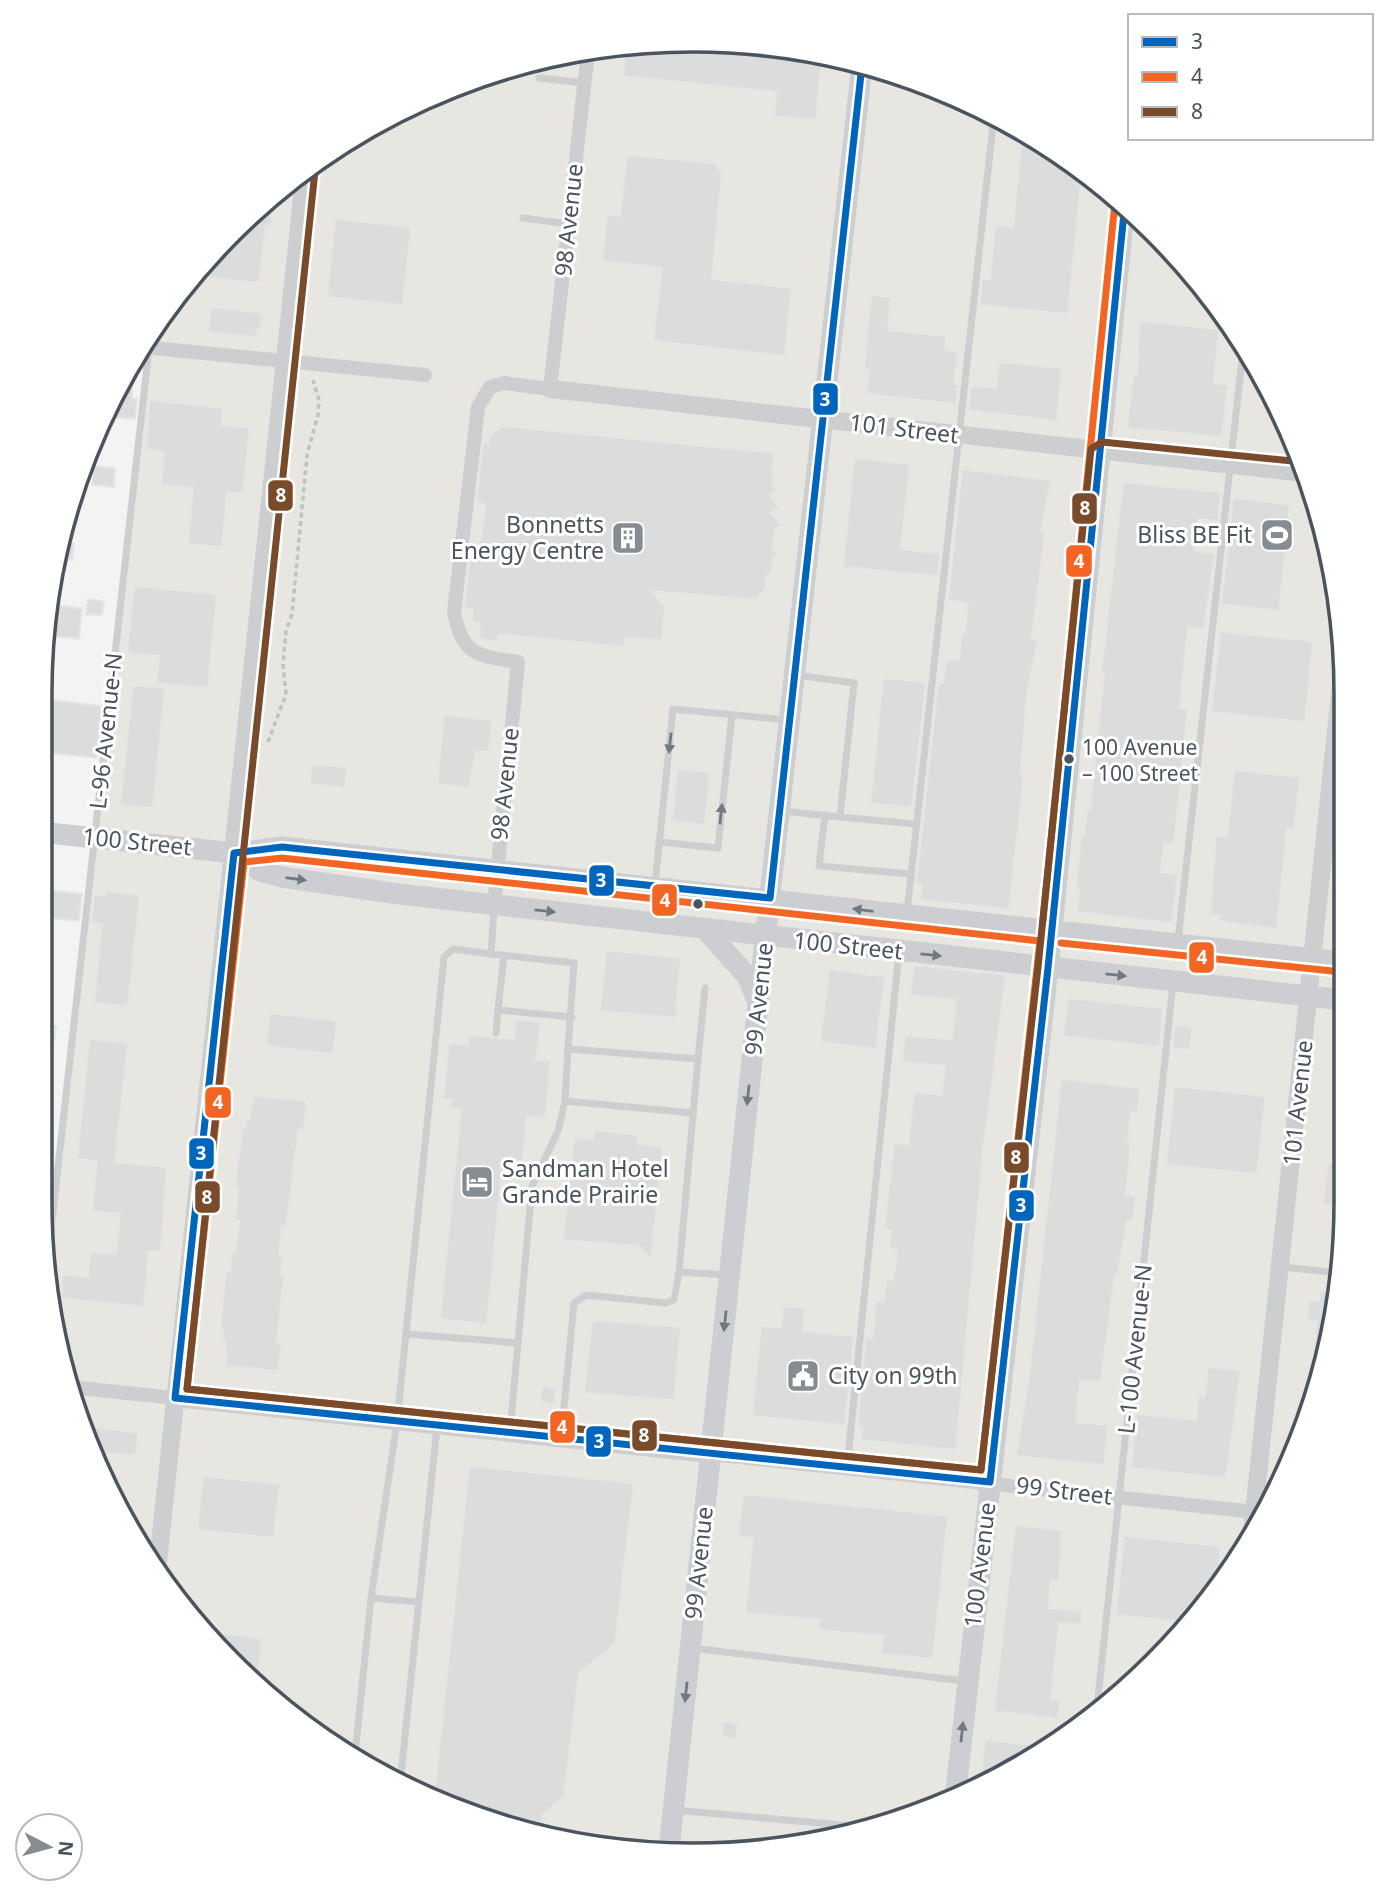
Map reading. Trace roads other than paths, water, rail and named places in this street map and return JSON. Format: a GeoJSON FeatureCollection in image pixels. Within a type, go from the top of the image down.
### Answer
{"type":"FeatureCollection","features":[{"type":"Feature","properties":{"kind":"main road","name":"99 Avenue"},"geometry":{"type":"LineString","coordinates":[[670,1842],[758,1003],[825,420],[861,75]]}},
{"type":"Feature","properties":{"kind":"main road","name":"100 Avenue"},"geometry":{"type":"LineString","coordinates":[[956,1787],[1052,932],[1123,219]]}},
{"type":"Feature","properties":{"kind":"main road","name":"100 Street"},"geometry":{"type":"LineString","coordinates":[[52,833],[233,853],[282,847],[1334,961]]}},
{"type":"Feature","properties":{"kind":"main road","name":"100 Street"},"geometry":{"type":"LineString","coordinates":[[233,853],[260,871],[281,877],[494,906],[1334,998]]}},
{"type":"Feature","properties":{"kind":"main road"},"geometry":{"type":"LineString","coordinates":[[705,929],[747,976],[758,1003]]}},
{"type":"Feature","properties":{"kind":"street","name":"98 Avenue"},"geometry":{"type":"LineString","coordinates":[[550,389],[587,62]]}},
{"type":"Feature","properties":{"kind":"street"},"geometry":{"type":"LineString","coordinates":[[158,1554],[303,185]]}},
{"type":"Feature","properties":{"kind":"street"},"geometry":{"type":"LineString","coordinates":[[154,348],[425,375]]}},
{"type":"Feature","properties":{"kind":"street","name":"101 Street"},"geometry":{"type":"LineString","coordinates":[[518,662],[479,657],[459,638],[454,612],[478,407],[490,387],[504,383],[1295,472]]}},
{"type":"Feature","properties":{"kind":"street","name":"98 Avenue"},"geometry":{"type":"LineString","coordinates":[[494,906],[518,662]]}},
{"type":"Feature","properties":{"kind":"street","name":"101 Avenue"},"geometry":{"type":"LineString","coordinates":[[1261,1499],[1281,1267],[1334,753]]}},
{"type":"Feature","properties":{"kind":"street","name":"99 Street"},"geometry":{"type":"LineString","coordinates":[[80,1388],[1255,1511]]}},
{"type":"Feature","properties":{"kind":"lane"},"geometry":{"type":"LineString","coordinates":[[539,78],[584,83]]}},
{"type":"Feature","properties":{"kind":"lane"},"geometry":{"type":"LineString","coordinates":[[906,915],[992,127]]}},
{"type":"Feature","properties":{"kind":"lane"},"geometry":{"type":"LineString","coordinates":[[523,218],[569,224]]}},
{"type":"Feature","properties":{"kind":"lane"},"geometry":{"type":"LineString","coordinates":[[1177,945],[1242,362]]}},
{"type":"Feature","properties":{"kind":"lane","name":"L-96 Avenue-N"},"geometry":{"type":"LineString","coordinates":[[52,1210],[144,363]]}},
{"type":"Feature","properties":{"kind":"lane"},"geometry":{"type":"LineString","coordinates":[[795,675],[854,683],[840,817]]}},
{"type":"Feature","properties":{"kind":"lane"},"geometry":{"type":"LineString","coordinates":[[654,887],[673,709],[790,720]]}},
{"type":"Feature","properties":{"kind":"lane"},"geometry":{"type":"LineString","coordinates":[[659,842],[718,848],[732,715]]}},
{"type":"Feature","properties":{"kind":"lane"},"geometry":{"type":"LineString","coordinates":[[779,810],[916,824]]}},
{"type":"Feature","properties":{"kind":"lane"},"geometry":{"type":"LineString","coordinates":[[825,815],[819,866],[911,874]]}},
{"type":"Feature","properties":{"kind":"lane"},"geometry":{"type":"LineString","coordinates":[[491,954],[494,906]]}},
{"type":"Feature","properties":{"kind":"lane"},"geometry":{"type":"LineString","coordinates":[[356,1747],[371,1598],[397,1422],[444,957],[453,949],[575,963],[565,1101],[558,1130],[532,1186],[510,1433]]}},
{"type":"Feature","properties":{"kind":"lane"},"geometry":{"type":"LineString","coordinates":[[847,1468],[899,951]]}},
{"type":"Feature","properties":{"kind":"lane"},"geometry":{"type":"LineString","coordinates":[[496,1033],[503,955]]}},
{"type":"Feature","properties":{"kind":"lane","name":"L-100 Avenue-N"},"geometry":{"type":"LineString","coordinates":[[1098,1699],[1173,981]]}},
{"type":"Feature","properties":{"kind":"lane"},"geometry":{"type":"LineString","coordinates":[[561,1438],[574,1303],[586,1296],[665,1303],[674,1300],[678,1292],[705,988]]}},
{"type":"Feature","properties":{"kind":"lane"},"geometry":{"type":"LineString","coordinates":[[498,1010],[572,1017]]}},
{"type":"Feature","properties":{"kind":"lane"},"geometry":{"type":"LineString","coordinates":[[568,1049],[698,1059]]}},
{"type":"Feature","properties":{"kind":"lane"},"geometry":{"type":"LineString","coordinates":[[565,1101],[693,1113]]}},
{"type":"Feature","properties":{"kind":"lane"},"geometry":{"type":"LineString","coordinates":[[1281,1267],[1330,1272]]}},
{"type":"Feature","properties":{"kind":"lane"},"geometry":{"type":"LineString","coordinates":[[679,1272],[729,1276]]}},
{"type":"Feature","properties":{"kind":"lane"},"geometry":{"type":"LineString","coordinates":[[406,1334],[518,1343]]}},
{"type":"Feature","properties":{"kind":"lane"},"geometry":{"type":"LineString","coordinates":[[401,1773],[438,1426]]}},
{"type":"Feature","properties":{"kind":"lane"},"geometry":{"type":"LineString","coordinates":[[371,1598],[419,1602]]}},
{"type":"Feature","properties":{"kind":"lane"},"geometry":{"type":"LineString","coordinates":[[690,1648],[967,1681]]}},
{"type":"Feature","properties":{"kind":"lane"},"geometry":{"type":"LineString","coordinates":[[674,1810],[845,1825]]}},
{"type":"Feature","properties":{"kind":"place","name":"Bliss BE Fit"},"geometry":{"type":"Point","coordinates":[1277,535]}},
{"type":"Feature","properties":{"kind":"place","name":"Bonnetts Energy Centre"},"geometry":{"type":"Point","coordinates":[628,538]}},
{"type":"Feature","properties":{"kind":"place","name":"100 Avenue – 100 Street"},"geometry":{"type":"Point","coordinates":[1069,759]}},
{"type":"Feature","properties":{"kind":"place","name":"Sandman Hotel Grande Prairie"},"geometry":{"type":"Point","coordinates":[477,1182]}},
{"type":"Feature","properties":{"kind":"place","name":"City on 99th"},"geometry":{"type":"Point","coordinates":[803,1376]}}]}
